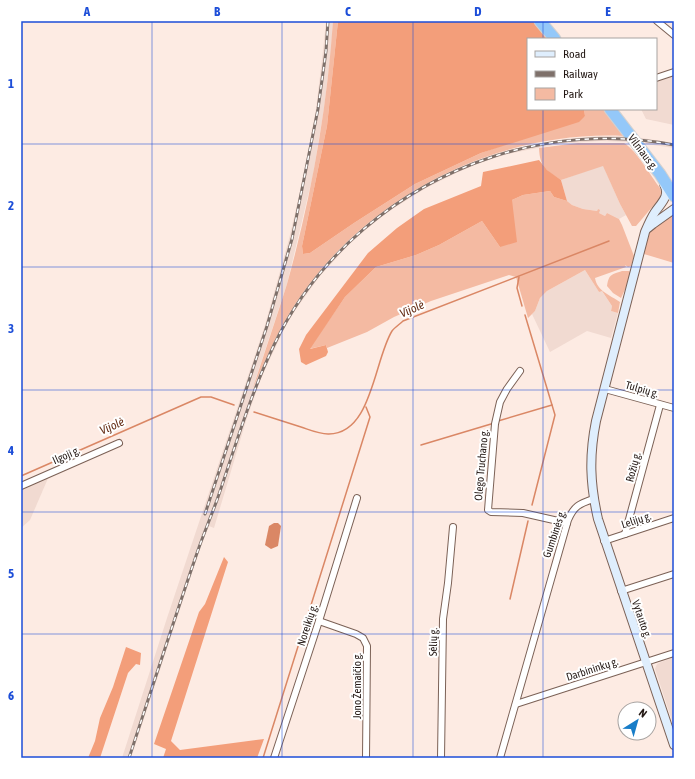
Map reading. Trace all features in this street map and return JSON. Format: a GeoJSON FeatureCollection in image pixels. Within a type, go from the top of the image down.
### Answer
{"type":"FeatureCollection","features":[{"type":"Feature","properties":{"kind":"highway"},"geometry":{"type":"LineString","coordinates":[[540,21],[555,38]]}},
{"type":"Feature","properties":{"kind":"highway"},"geometry":{"type":"LineString","coordinates":[[545,21],[555,38]]}},
{"type":"Feature","properties":{"kind":"highway","name":"Vilniaus g."},"geometry":{"type":"LineString","coordinates":[[611,110],[660,174],[674,196]]}},
{"type":"Feature","properties":{"kind":"main road"},"geometry":{"type":"LineString","coordinates":[[593,499],[591,482],[591,448],[596,421],[645,232],[649,222],[665,200],[666,189],[660,174]]}},
{"type":"Feature","properties":{"kind":"main road"},"geometry":{"type":"LineString","coordinates":[[645,232],[653,224],[674,209]]}},
{"type":"Feature","properties":{"kind":"main road","name":"Vytauto g."},"geometry":{"type":"LineString","coordinates":[[593,499],[604,541],[674,745]]}},
{"type":"Feature","properties":{"kind":"street"},"geometry":{"type":"LineString","coordinates":[[657,21],[674,35]]}},
{"type":"Feature","properties":{"kind":"street"},"geometry":{"type":"LineString","coordinates":[[657,78],[674,72]]}},
{"type":"Feature","properties":{"kind":"street","name":"Olego Truchano g."},"geometry":{"type":"LineString","coordinates":[[520,371],[500,402],[495,424],[488,510],[491,512],[523,513],[567,523]]}},
{"type":"Feature","properties":{"kind":"street","name":"Tulpių g."},"geometry":{"type":"LineString","coordinates":[[605,389],[674,408]]}},
{"type":"Feature","properties":{"kind":"street","name":"Rožių g."},"geometry":{"type":"LineString","coordinates":[[625,534],[660,405]]}},
{"type":"Feature","properties":{"kind":"street","name":"Ilgoji g."},"geometry":{"type":"LineString","coordinates":[[21,486],[119,443]]}},
{"type":"Feature","properties":{"kind":"street","name":"Noreikių g."},"geometry":{"type":"LineString","coordinates":[[274,758],[319,621],[357,498]]}},
{"type":"Feature","properties":{"kind":"street","name":"Gumbinės g."},"geometry":{"type":"LineString","coordinates":[[500,758],[567,523],[577,506],[593,499]]}},
{"type":"Feature","properties":{"kind":"street","name":"Lelijų g."},"geometry":{"type":"LineString","coordinates":[[604,541],[674,518]]}},
{"type":"Feature","properties":{"kind":"street","name":"Sėlių g."},"geometry":{"type":"LineString","coordinates":[[441,758],[443,619],[453,527]]}},
{"type":"Feature","properties":{"kind":"street"},"geometry":{"type":"LineString","coordinates":[[621,590],[674,574]]}},
{"type":"Feature","properties":{"kind":"street","name":"Jono Žemaičio g."},"geometry":{"type":"LineString","coordinates":[[319,621],[356,634],[363,638],[367,646],[366,758]]}},
{"type":"Feature","properties":{"kind":"street","name":"Darbininkų g."},"geometry":{"type":"LineString","coordinates":[[516,704],[674,653]]}},
{"type":"Feature","properties":{"kind":"shaded area"},"geometry":{"type":"Polygon","coordinates":[[[326,21],[333,21],[331,52],[324,109],[313,175],[287,284],[255,381],[290,311],[316,275],[349,240],[383,211],[404,196],[452,171],[507,150],[565,139],[601,136],[624,136],[628,142],[601,141],[567,143],[508,154],[481,162],[426,188],[386,213],[352,241],[319,277],[285,327],[261,378],[246,421],[214,528],[209,526],[202,542],[131,758],[122,758],[265,325],[289,239],[304,174],[316,109],[326,21]]]}},
{"type":"Feature","properties":{"kind":"shaded area"},"geometry":{"type":"Polygon","coordinates":[[[338,21],[537,21],[550,38],[527,38],[527,110],[584,110],[585,116],[579,122],[481,153],[415,184],[310,253],[303,254],[302,246],[327,126],[338,21]]]}},
{"type":"Feature","properties":{"kind":"shaded area"},"geometry":{"type":"Polygon","coordinates":[[[674,75],[674,125],[646,119],[642,110],[657,110],[657,81],[674,75]]]}},
{"type":"Feature","properties":{"kind":"shaded area"},"geometry":{"type":"Polygon","coordinates":[[[642,138],[674,143],[674,148],[646,144],[642,138]]]}},
{"type":"Feature","properties":{"kind":"shaded area"},"geometry":{"type":"Polygon","coordinates":[[[539,160],[547,170],[561,180],[567,201],[554,197],[550,191],[523,195],[512,200],[517,242],[500,247],[482,221],[439,245],[416,255],[376,267],[345,297],[310,349],[326,345],[328,352],[326,356],[306,365],[301,362],[299,349],[306,335],[368,253],[397,228],[424,209],[481,186],[483,172],[539,160]]]}},
{"type":"Feature","properties":{"kind":"shaded area"},"geometry":{"type":"Polygon","coordinates":[[[603,165],[626,215],[619,219],[607,213],[605,216],[599,213],[598,209],[597,211],[583,209],[572,205],[567,201],[561,180],[603,165]]]}},
{"type":"Feature","properties":{"kind":"shaded area"},"geometry":{"type":"Polygon","coordinates":[[[585,270],[599,292],[601,290],[612,306],[611,311],[618,313],[611,338],[587,331],[550,352],[532,314],[535,311],[540,298],[547,291],[585,270]]]}},
{"type":"Feature","properties":{"kind":"shaded area"},"geometry":{"type":"Polygon","coordinates":[[[49,476],[30,520],[21,528],[21,488],[49,476]]]}},
{"type":"Feature","properties":{"kind":"shaded area"},"geometry":{"type":"Polygon","coordinates":[[[274,523],[278,523],[281,526],[278,546],[271,549],[265,545],[269,526],[274,523]]]}},
{"type":"Feature","properties":{"kind":"shaded area"},"geometry":{"type":"Polygon","coordinates":[[[224,557],[228,562],[171,741],[180,750],[264,739],[257,758],[163,758],[166,749],[154,744],[199,612],[205,604],[224,557]]]}},
{"type":"Feature","properties":{"kind":"shaded area"},"geometry":{"type":"Polygon","coordinates":[[[126,647],[141,653],[140,665],[136,664],[128,673],[100,758],[88,758],[95,741],[100,718],[113,687],[126,647]]]}},
{"type":"Feature","properties":{"kind":"shaded area"},"geometry":{"type":"Polygon","coordinates":[[[674,657],[674,727],[655,669],[657,664],[674,657]]]}},
{"type":"Feature","properties":{"kind":"green space"},"geometry":{"type":"Polygon","coordinates":[[[333,21],[338,21],[327,126],[302,246],[303,254],[310,253],[415,184],[481,153],[585,116],[584,110],[604,110],[624,136],[577,137],[531,144],[486,157],[443,175],[402,198],[365,226],[331,258],[302,294],[281,328],[253,388],[296,252],[317,154],[327,88],[333,21]]]}},
{"type":"Feature","properties":{"kind":"green space"},"geometry":{"type":"Polygon","coordinates":[[[578,143],[624,143],[629,146],[648,170],[660,188],[661,193],[659,199],[636,226],[632,226],[620,204],[603,166],[561,180],[548,171],[542,164],[539,148],[578,143]]]}},
{"type":"Feature","properties":{"kind":"green space"},"geometry":{"type":"Polygon","coordinates":[[[550,191],[554,197],[567,201],[572,205],[583,209],[597,211],[598,209],[600,210],[599,213],[605,216],[607,213],[619,219],[634,256],[631,266],[628,267],[625,265],[626,267],[595,278],[601,289],[620,302],[618,313],[611,311],[612,306],[602,291],[599,292],[585,270],[547,291],[540,298],[535,311],[528,318],[516,277],[509,275],[431,301],[394,317],[367,332],[327,348],[326,345],[309,349],[345,297],[376,267],[416,255],[439,245],[482,221],[500,247],[512,200],[523,195],[550,191]]]}},
{"type":"Feature","properties":{"kind":"green space"},"geometry":{"type":"Polygon","coordinates":[[[674,214],[674,263],[644,254],[650,230],[674,214]]]}},
{"type":"Feature","properties":{"kind":"green space"},"geometry":{"type":"Polygon","coordinates":[[[622,271],[629,271],[631,273],[621,298],[613,293],[607,286],[611,276],[622,271]]]}},
{"type":"Feature","properties":{"kind":"waterway","name":"Vijolė"},"geometry":{"type":"LineString","coordinates":[[254,412],[314,432],[328,434],[343,431],[354,422],[363,409],[370,394],[386,344],[392,331],[403,321],[609,241]]}},
{"type":"Feature","properties":{"kind":"waterway"},"geometry":{"type":"LineString","coordinates":[[519,277],[517,288],[522,306]]}},
{"type":"Feature","properties":{"kind":"waterway"},"geometry":{"type":"LineString","coordinates":[[525,315],[555,415],[532,505]]}},
{"type":"Feature","properties":{"kind":"waterway","name":"Vijolė"},"geometry":{"type":"LineString","coordinates":[[21,476],[201,397],[211,397],[234,405]]}},
{"type":"Feature","properties":{"kind":"waterway"},"geometry":{"type":"LineString","coordinates":[[498,421],[552,405]]}},
{"type":"Feature","properties":{"kind":"waterway"},"geometry":{"type":"LineString","coordinates":[[263,758],[370,417],[366,407]]}},
{"type":"Feature","properties":{"kind":"waterway"},"geometry":{"type":"LineString","coordinates":[[421,445],[491,424]]}},
{"type":"Feature","properties":{"kind":"waterway"},"geometry":{"type":"LineString","coordinates":[[510,599],[528,521]]}},
{"type":"Feature","properties":{"kind":"railway"},"geometry":{"type":"LineString","coordinates":[[205,514],[267,326],[292,239],[318,109],[326,51],[328,21]]}},
{"type":"Feature","properties":{"kind":"railway"},"geometry":{"type":"LineString","coordinates":[[129,758],[196,556],[265,364],[292,312],[313,282],[337,254],[364,229],[393,206],[424,187],[457,170],[492,157],[536,145],[582,139],[628,139],[674,145]]}}]}
